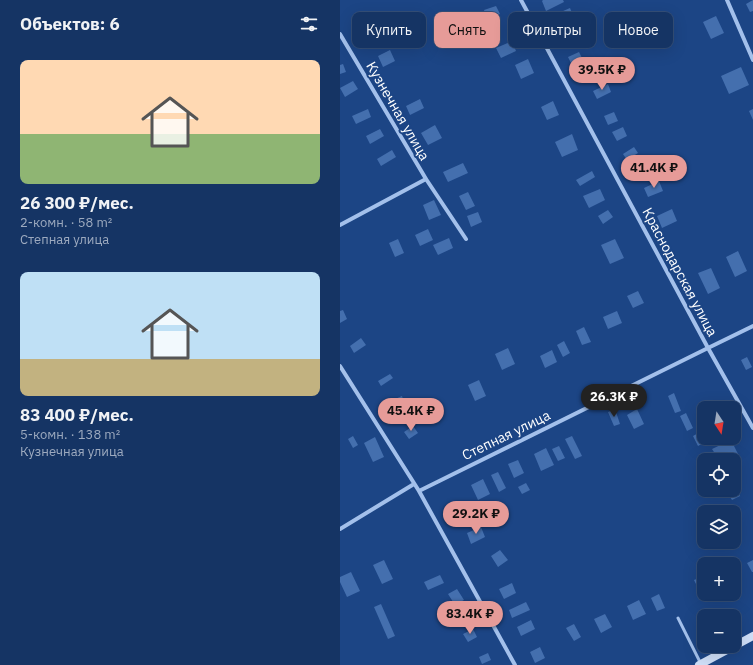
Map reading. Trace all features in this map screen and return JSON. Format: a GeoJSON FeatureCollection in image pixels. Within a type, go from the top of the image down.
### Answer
{"type":"FeatureCollection","features":[{"type":"Feature","properties":{"kind":"main road"},"geometry":{"type":"LineString","coordinates":[[700,664],[753,636]]}},
{"type":"Feature","properties":{"kind":"street","name":"Краснодарская улица"},"geometry":{"type":"LineString","coordinates":[[521,0],[708,348],[753,428]]}},
{"type":"Feature","properties":{"kind":"street"},"geometry":{"type":"LineString","coordinates":[[727,0],[753,60]]}},
{"type":"Feature","properties":{"kind":"street","name":"Кузнечная улица"},"geometry":{"type":"LineString","coordinates":[[340,34],[426,179],[466,240]]}},
{"type":"Feature","properties":{"kind":"street","name":"Кузнечная улица"},"geometry":{"type":"LineString","coordinates":[[340,225],[426,179]]}},
{"type":"Feature","properties":{"kind":"street","name":"Степная улица"},"geometry":{"type":"LineString","coordinates":[[419,491],[753,326]]}},
{"type":"Feature","properties":{"kind":"street"},"geometry":{"type":"LineString","coordinates":[[340,366],[419,491],[515,665]]}},
{"type":"Feature","properties":{"kind":"street"},"geometry":{"type":"LineString","coordinates":[[340,530],[414,484]]}},
{"type":"Feature","properties":{"kind":"lane"},"geometry":{"type":"LineString","coordinates":[[678,618],[700,664]]}},
{"type":"Feature","properties":{"kind":"building"},"geometry":{"type":"Polygon","coordinates":[[[563,0],[564,2],[546,11],[542,1],[563,0]]]}},
{"type":"Feature","properties":{"kind":"building"},"geometry":{"type":"Polygon","coordinates":[[[753,0],[753,11],[750,12],[746,4],[753,0]]]}},
{"type":"Feature","properties":{"kind":"building"},"geometry":{"type":"Polygon","coordinates":[[[496,6],[499,12],[485,12],[484,10],[496,6]]]}},
{"type":"Feature","properties":{"kind":"building"},"geometry":{"type":"Polygon","coordinates":[[[570,8],[572,12],[561,12],[570,8]]]}},
{"type":"Feature","properties":{"kind":"building"},"geometry":{"type":"Polygon","coordinates":[[[716,16],[724,33],[711,39],[703,22],[716,16]]]}},
{"type":"Feature","properties":{"kind":"building"},"geometry":{"type":"Polygon","coordinates":[[[508,43],[508,48],[515,48],[516,51],[501,58],[496,48],[500,48],[500,46],[508,43]]]}},
{"type":"Feature","properties":{"kind":"building"},"geometry":{"type":"Polygon","coordinates":[[[390,50],[395,61],[383,67],[378,56],[390,50]]]}},
{"type":"Feature","properties":{"kind":"building"},"geometry":{"type":"Polygon","coordinates":[[[579,52],[586,66],[575,71],[568,57],[579,52]]]}},
{"type":"Feature","properties":{"kind":"building"},"geometry":{"type":"Polygon","coordinates":[[[528,59],[534,73],[521,79],[515,65],[528,59]]]}},
{"type":"Feature","properties":{"kind":"building"},"geometry":{"type":"Polygon","coordinates":[[[343,64],[346,72],[340,74],[340,65],[343,64]]]}},
{"type":"Feature","properties":{"kind":"building"},"geometry":{"type":"Polygon","coordinates":[[[741,67],[749,85],[729,94],[721,76],[741,67]]]}},
{"type":"Feature","properties":{"kind":"building"},"geometry":{"type":"Polygon","coordinates":[[[595,68],[598,75],[584,82],[580,74],[595,68]]]}},
{"type":"Feature","properties":{"kind":"building"},"geometry":{"type":"Polygon","coordinates":[[[353,81],[358,89],[345,97],[340,88],[353,81]]]}},
{"type":"Feature","properties":{"kind":"building"},"geometry":{"type":"Polygon","coordinates":[[[608,84],[611,92],[597,99],[593,91],[608,84]]]}},
{"type":"Feature","properties":{"kind":"building"},"geometry":{"type":"Polygon","coordinates":[[[420,99],[424,108],[410,115],[406,106],[420,99]]]}},
{"type":"Feature","properties":{"kind":"building"},"geometry":{"type":"Polygon","coordinates":[[[553,101],[559,115],[547,120],[541,107],[553,101]]]}},
{"type":"Feature","properties":{"kind":"building"},"geometry":{"type":"Polygon","coordinates":[[[368,109],[371,117],[356,124],[352,116],[368,109]]]}},
{"type":"Feature","properties":{"kind":"building"},"geometry":{"type":"Polygon","coordinates":[[[753,109],[753,120],[749,111],[753,109]]]}},
{"type":"Feature","properties":{"kind":"building"},"geometry":{"type":"Polygon","coordinates":[[[614,112],[618,121],[608,125],[604,116],[614,112]]]}},
{"type":"Feature","properties":{"kind":"building"},"geometry":{"type":"Polygon","coordinates":[[[435,125],[442,138],[428,145],[421,133],[435,125]]]}},
{"type":"Feature","properties":{"kind":"building"},"geometry":{"type":"Polygon","coordinates":[[[623,127],[627,136],[617,141],[612,132],[623,127]]]}},
{"type":"Feature","properties":{"kind":"building"},"geometry":{"type":"Polygon","coordinates":[[[380,129],[384,136],[370,144],[366,136],[380,129]]]}},
{"type":"Feature","properties":{"kind":"building"},"geometry":{"type":"Polygon","coordinates":[[[572,134],[578,150],[562,157],[555,142],[572,134]]]}},
{"type":"Feature","properties":{"kind":"building"},"geometry":{"type":"Polygon","coordinates":[[[634,147],[638,153],[627,160],[623,154],[634,147]]]}},
{"type":"Feature","properties":{"kind":"building"},"geometry":{"type":"Polygon","coordinates":[[[392,150],[396,157],[381,166],[377,159],[392,150]]]}},
{"type":"Feature","properties":{"kind":"building"},"geometry":{"type":"Polygon","coordinates":[[[463,163],[468,173],[448,182],[443,172],[463,163]]]}},
{"type":"Feature","properties":{"kind":"building"},"geometry":{"type":"Polygon","coordinates":[[[592,171],[595,177],[580,186],[576,180],[592,171]]]}},
{"type":"Feature","properties":{"kind":"building"},"geometry":{"type":"Polygon","coordinates":[[[659,181],[663,191],[648,197],[644,188],[659,181]]]}},
{"type":"Feature","properties":{"kind":"building"},"geometry":{"type":"Polygon","coordinates":[[[600,189],[605,200],[589,208],[583,196],[600,189]]]}},
{"type":"Feature","properties":{"kind":"building"},"geometry":{"type":"Polygon","coordinates":[[[468,192],[475,206],[466,210],[459,196],[468,192]]]}},
{"type":"Feature","properties":{"kind":"building"},"geometry":{"type":"Polygon","coordinates":[[[434,200],[441,215],[429,220],[423,205],[434,200]]]}},
{"type":"Feature","properties":{"kind":"building"},"geometry":{"type":"Polygon","coordinates":[[[672,209],[677,221],[662,228],[657,216],[672,209]]]}},
{"type":"Feature","properties":{"kind":"building"},"geometry":{"type":"Polygon","coordinates":[[[608,210],[613,217],[603,224],[598,216],[608,210]]]}},
{"type":"Feature","properties":{"kind":"building"},"geometry":{"type":"Polygon","coordinates":[[[478,212],[482,222],[471,227],[467,216],[478,212]]]}},
{"type":"Feature","properties":{"kind":"building"},"geometry":{"type":"Polygon","coordinates":[[[428,229],[433,240],[420,246],[415,235],[428,229]]]}},
{"type":"Feature","properties":{"kind":"building"},"geometry":{"type":"Polygon","coordinates":[[[449,238],[453,248],[438,255],[433,245],[449,238]]]}},
{"type":"Feature","properties":{"kind":"building"},"geometry":{"type":"Polygon","coordinates":[[[398,239],[404,253],[395,257],[389,243],[398,239]]]}},
{"type":"Feature","properties":{"kind":"building"},"geometry":{"type":"Polygon","coordinates":[[[615,239],[624,258],[610,264],[601,245],[615,239]]]}},
{"type":"Feature","properties":{"kind":"building"},"geometry":{"type":"Polygon","coordinates":[[[738,251],[747,271],[735,277],[726,257],[738,251]]]}},
{"type":"Feature","properties":{"kind":"building"},"geometry":{"type":"Polygon","coordinates":[[[711,268],[720,288],[708,294],[698,273],[711,268]]]}},
{"type":"Feature","properties":{"kind":"building"},"geometry":{"type":"Polygon","coordinates":[[[638,291],[644,303],[633,308],[627,296],[638,291]]]}},
{"type":"Feature","properties":{"kind":"building"},"geometry":{"type":"Polygon","coordinates":[[[343,310],[347,319],[340,323],[340,311],[343,310]]]}},
{"type":"Feature","properties":{"kind":"building"},"geometry":{"type":"Polygon","coordinates":[[[617,311],[622,323],[608,329],[603,317],[617,311]]]}},
{"type":"Feature","properties":{"kind":"building"},"geometry":{"type":"Polygon","coordinates":[[[584,327],[591,342],[582,345],[576,331],[584,327]]]}},
{"type":"Feature","properties":{"kind":"building"},"geometry":{"type":"Polygon","coordinates":[[[361,338],[366,345],[354,353],[350,346],[361,338]]]}},
{"type":"Feature","properties":{"kind":"building"},"geometry":{"type":"Polygon","coordinates":[[[564,341],[570,353],[563,357],[557,345],[564,341]]]}},
{"type":"Feature","properties":{"kind":"building"},"geometry":{"type":"Polygon","coordinates":[[[508,348],[515,364],[502,370],[495,354],[508,348]]]}},
{"type":"Feature","properties":{"kind":"building"},"geometry":{"type":"Polygon","coordinates":[[[552,350],[557,362],[545,368],[540,356],[552,350]]]}},
{"type":"Feature","properties":{"kind":"building"},"geometry":{"type":"Polygon","coordinates":[[[747,357],[752,367],[746,370],[741,360],[747,357]]]}},
{"type":"Feature","properties":{"kind":"building"},"geometry":{"type":"Polygon","coordinates":[[[390,374],[393,378],[381,386],[378,381],[390,374]]]}},
{"type":"Feature","properties":{"kind":"building"},"geometry":{"type":"Polygon","coordinates":[[[479,380],[486,396],[475,401],[468,385],[479,380]]]}},
{"type":"Feature","properties":{"kind":"building"},"geometry":{"type":"Polygon","coordinates":[[[674,393],[681,411],[675,413],[668,396],[674,393]]]}},
{"type":"Feature","properties":{"kind":"building"},"geometry":{"type":"Polygon","coordinates":[[[402,396],[404,402],[390,408],[388,402],[402,396]]]}},
{"type":"Feature","properties":{"kind":"building"},"geometry":{"type":"Polygon","coordinates":[[[615,409],[620,424],[614,426],[608,412],[615,409]]]}},
{"type":"Feature","properties":{"kind":"building"},"geometry":{"type":"Polygon","coordinates":[[[637,409],[644,424],[634,429],[627,415],[637,409]]]}},
{"type":"Feature","properties":{"kind":"building"},"geometry":{"type":"Polygon","coordinates":[[[686,413],[693,428],[687,431],[680,416],[686,413]]]}},
{"type":"Feature","properties":{"kind":"building"},"geometry":{"type":"Polygon","coordinates":[[[413,426],[418,433],[409,439],[404,432],[413,426]]]}},
{"type":"Feature","properties":{"kind":"building"},"geometry":{"type":"Polygon","coordinates":[[[697,434],[697,444],[693,436],[697,434]]]}},
{"type":"Feature","properties":{"kind":"building"},"geometry":{"type":"Polygon","coordinates":[[[353,436],[358,445],[353,448],[348,439],[353,436]]]}},
{"type":"Feature","properties":{"kind":"building"},"geometry":{"type":"Polygon","coordinates":[[[572,436],[582,456],[575,459],[565,439],[572,436]]]}},
{"type":"Feature","properties":{"kind":"building"},"geometry":{"type":"Polygon","coordinates":[[[375,437],[384,457],[373,462],[364,443],[375,437]]]}},
{"type":"Feature","properties":{"kind":"building"},"geometry":{"type":"Polygon","coordinates":[[[720,445],[734,445],[738,453],[715,453],[712,449],[720,445]]]}},
{"type":"Feature","properties":{"kind":"building"},"geometry":{"type":"Polygon","coordinates":[[[559,446],[565,458],[558,461],[552,449],[559,446]]]}},
{"type":"Feature","properties":{"kind":"building"},"geometry":{"type":"Polygon","coordinates":[[[546,448],[554,465],[541,471],[534,454],[546,448]]]}},
{"type":"Feature","properties":{"kind":"building"},"geometry":{"type":"Polygon","coordinates":[[[518,460],[524,473],[514,478],[508,464],[518,460]]]}},
{"type":"Feature","properties":{"kind":"building"},"geometry":{"type":"Polygon","coordinates":[[[498,472],[506,488],[499,492],[491,475],[498,472]]]}},
{"type":"Feature","properties":{"kind":"building"},"geometry":{"type":"Polygon","coordinates":[[[483,479],[490,494],[478,500],[471,485],[483,479]]]}},
{"type":"Feature","properties":{"kind":"building"},"geometry":{"type":"Polygon","coordinates":[[[526,483],[530,490],[522,494],[518,487],[526,483]]]}},
{"type":"Feature","properties":{"kind":"building"},"geometry":{"type":"Polygon","coordinates":[[[730,497],[738,497],[732,500],[730,497]]]}},
{"type":"Feature","properties":{"kind":"building"},"geometry":{"type":"Polygon","coordinates":[[[481,527],[485,537],[471,544],[467,533],[481,527]]]}},
{"type":"Feature","properties":{"kind":"building"},"geometry":{"type":"Polygon","coordinates":[[[500,550],[508,560],[498,567],[491,556],[500,550]]]}},
{"type":"Feature","properties":{"kind":"building"},"geometry":{"type":"Polygon","coordinates":[[[384,560],[393,579],[382,584],[373,565],[384,560]]]}},
{"type":"Feature","properties":{"kind":"building"},"geometry":{"type":"Polygon","coordinates":[[[753,560],[753,572],[752,572],[747,563],[753,560]]]}},
{"type":"Feature","properties":{"kind":"building"},"geometry":{"type":"Polygon","coordinates":[[[351,572],[360,591],[347,597],[340,582],[340,577],[351,572]]]}},
{"type":"Feature","properties":{"kind":"building"},"geometry":{"type":"Polygon","coordinates":[[[440,575],[444,583],[428,590],[424,582],[440,575]]]}},
{"type":"Feature","properties":{"kind":"building"},"geometry":{"type":"Polygon","coordinates":[[[697,579],[697,586],[694,580],[697,579]]]}},
{"type":"Feature","properties":{"kind":"building"},"geometry":{"type":"Polygon","coordinates":[[[512,583],[516,593],[504,599],[499,589],[512,583]]]}},
{"type":"Feature","properties":{"kind":"building"},"geometry":{"type":"Polygon","coordinates":[[[457,589],[464,600],[455,605],[448,594],[457,589]]]}},
{"type":"Feature","properties":{"kind":"building"},"geometry":{"type":"Polygon","coordinates":[[[659,594],[665,608],[657,611],[651,598],[659,594]]]}},
{"type":"Feature","properties":{"kind":"building"},"geometry":{"type":"Polygon","coordinates":[[[639,600],[646,614],[633,620],[627,606],[639,600]]]}},
{"type":"Feature","properties":{"kind":"building"},"geometry":{"type":"Polygon","coordinates":[[[526,602],[530,610],[512,618],[509,610],[526,602]]]}},
{"type":"Feature","properties":{"kind":"building"},"geometry":{"type":"Polygon","coordinates":[[[381,604],[395,636],[388,639],[374,607],[381,604]]]}},
{"type":"Feature","properties":{"kind":"building"},"geometry":{"type":"Polygon","coordinates":[[[464,609],[469,618],[461,622],[456,614],[464,609]]]}},
{"type":"Feature","properties":{"kind":"building"},"geometry":{"type":"Polygon","coordinates":[[[605,614],[612,627],[601,633],[594,619],[605,614]]]}},
{"type":"Feature","properties":{"kind":"building"},"geometry":{"type":"Polygon","coordinates":[[[531,620],[535,629],[521,636],[517,627],[531,620]]]}},
{"type":"Feature","properties":{"kind":"building"},"geometry":{"type":"Polygon","coordinates":[[[574,624],[581,637],[574,641],[566,628],[574,624]]]}},
{"type":"Feature","properties":{"kind":"building"},"geometry":{"type":"Polygon","coordinates":[[[473,629],[477,637],[468,642],[463,634],[473,629]]]}},
{"type":"Feature","properties":{"kind":"building"},"geometry":{"type":"Polygon","coordinates":[[[540,647],[545,658],[535,663],[530,652],[540,647]]]}},
{"type":"Feature","properties":{"kind":"building"},"geometry":{"type":"Polygon","coordinates":[[[488,653],[491,660],[482,664],[479,657],[488,653]]]}}]}
